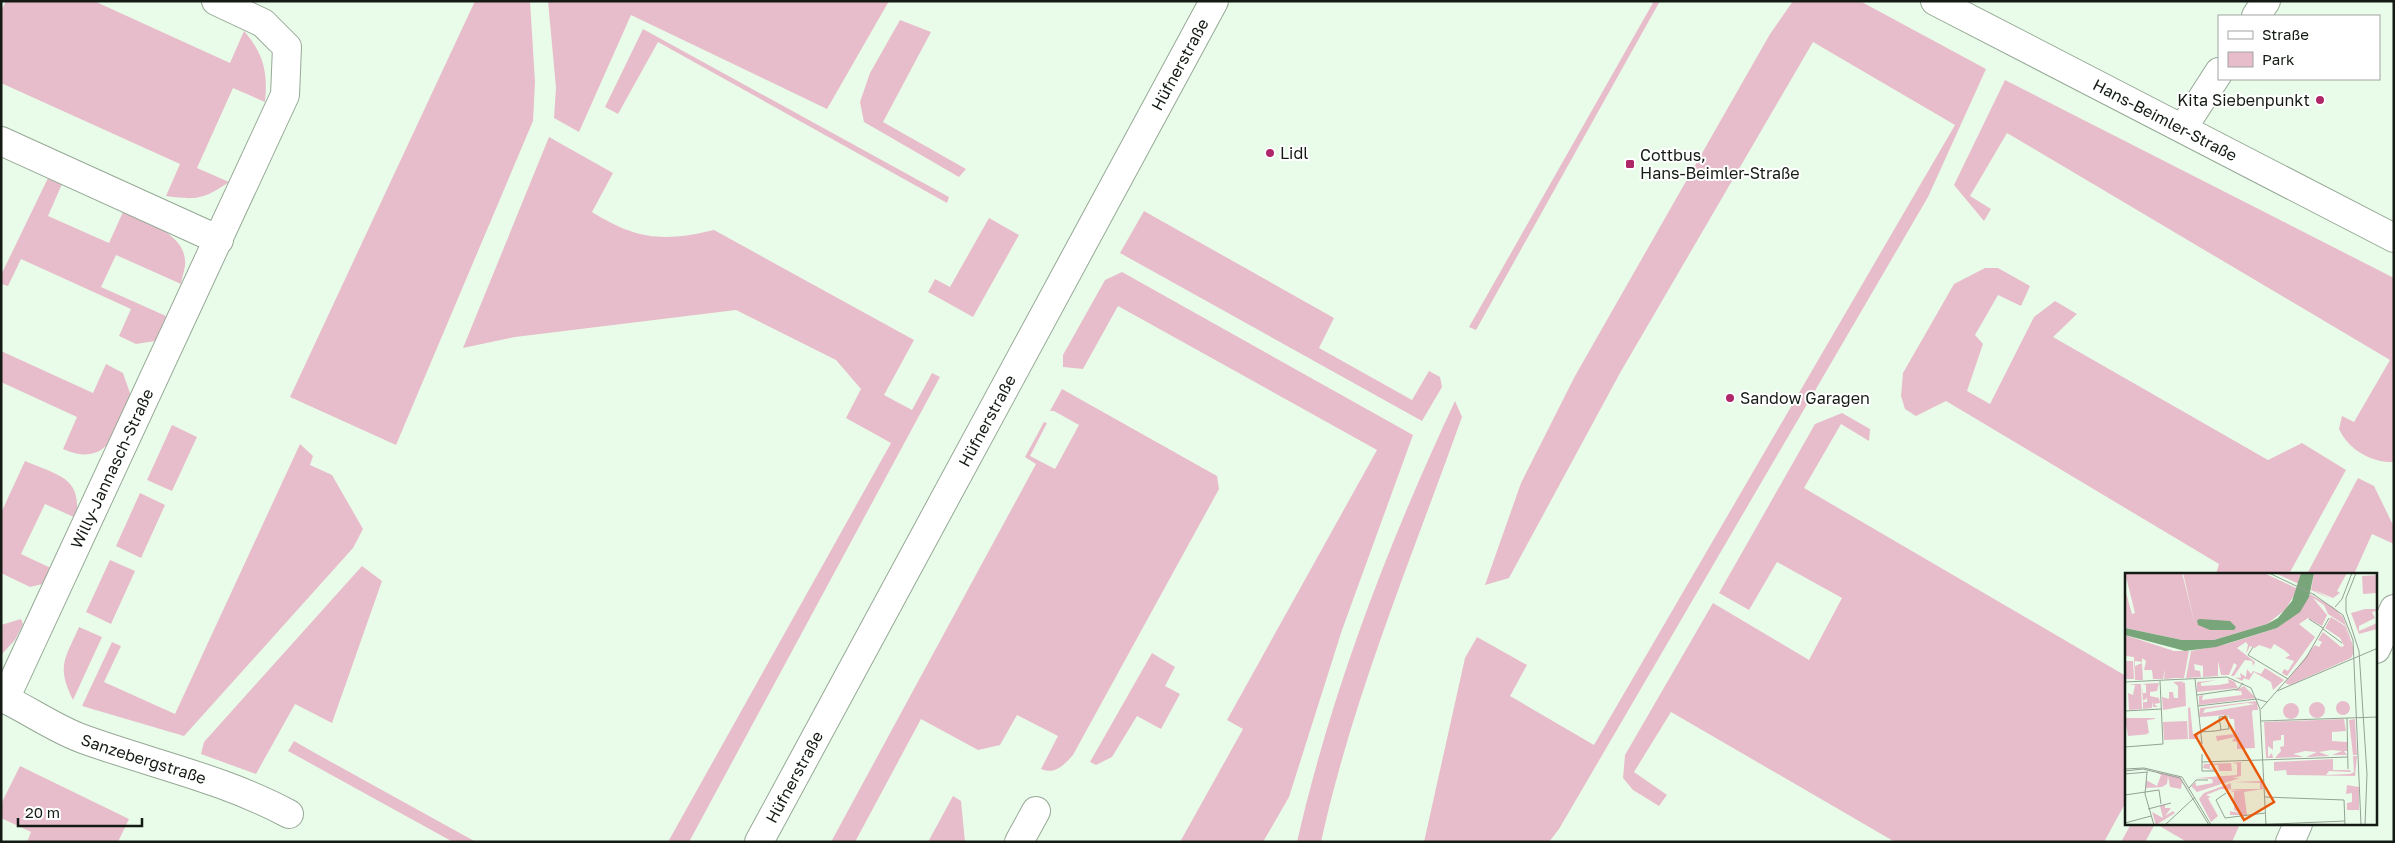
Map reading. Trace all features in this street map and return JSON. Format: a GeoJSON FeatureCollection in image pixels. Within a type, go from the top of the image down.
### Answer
{"type":"FeatureCollection","features":[{"type":"Feature","properties":{"kind":"street","name":"Willy-Jannasch-Straße"},"geometry":{"type":"LineString","coordinates":[[3,698],[219,240],[285,95],[287,47],[263,23],[216,1]]}},
{"type":"Feature","properties":{"kind":"street","name":"Hüfnerstraße"},"geometry":{"type":"LineString","coordinates":[[759,842],[1214,1]]}},
{"type":"Feature","properties":{"kind":"street","name":"Hans-Beimler-Straße"},"geometry":{"type":"LineString","coordinates":[[1935,1],[2394,238]]}},
{"type":"Feature","properties":{"kind":"street"},"geometry":{"type":"LineString","coordinates":[[2257,15],[2266,1]]}},
{"type":"Feature","properties":{"kind":"street"},"geometry":{"type":"LineString","coordinates":[[2182,128],[2218,74]]}},
{"type":"Feature","properties":{"kind":"street"},"geometry":{"type":"LineString","coordinates":[[1,141],[219,240]]}},
{"type":"Feature","properties":{"kind":"street"},"geometry":{"type":"LineString","coordinates":[[2378,645],[2394,609]]}},
{"type":"Feature","properties":{"kind":"street","name":"Sanzebergstraße"},"geometry":{"type":"LineString","coordinates":[[3,698],[82,739],[166,764],[255,796],[288,814]]}},
{"type":"Feature","properties":{"kind":"street"},"geometry":{"type":"LineString","coordinates":[[1019,842],[1036,811]]}},
{"type":"Feature","properties":{"kind":"street"},"geometry":{"type":"LineString","coordinates":[[2290,842],[2297,826]]}},
{"type":"Feature","properties":{"kind":"green space"},"geometry":{"type":"Polygon","coordinates":[[[6,1],[94,1],[230,63],[244,31],[251,39],[263,64],[266,82],[265,102],[233,88],[197,168],[229,182],[199,197],[166,196],[180,164],[1,83],[1,11],[6,1]]]}},
{"type":"Feature","properties":{"kind":"green space"},"geometry":{"type":"Polygon","coordinates":[[[475,1],[530,1],[535,82],[533,121],[396,445],[290,397],[475,1]]]}},
{"type":"Feature","properties":{"kind":"green space"},"geometry":{"type":"Polygon","coordinates":[[[548,1],[889,1],[827,109],[631,15],[579,132],[554,118],[556,88],[548,1]]]}},
{"type":"Feature","properties":{"kind":"green space"},"geometry":{"type":"Polygon","coordinates":[[[1654,1],[1660,1],[1476,330],[1469,327],[1654,1]]]}},
{"type":"Feature","properties":{"kind":"green space"},"geometry":{"type":"Polygon","coordinates":[[[1793,1],[1860,1],[1986,69],[1928,197],[1559,829],[1549,842],[1424,842],[1465,658],[1477,637],[1527,665],[1510,696],[1594,745],[1955,125],[1813,42],[1620,373],[1509,578],[1485,585],[1521,483],[1575,376],[1770,34],[1793,1]]]}},
{"type":"Feature","properties":{"kind":"green space"},"geometry":{"type":"Polygon","coordinates":[[[900,20],[931,32],[883,122],[966,169],[959,177],[864,122],[860,102],[870,73],[900,20]]]}},
{"type":"Feature","properties":{"kind":"green space"},"geometry":{"type":"Polygon","coordinates":[[[643,29],[949,197],[947,203],[658,42],[618,114],[605,107],[643,29]]]}},
{"type":"Feature","properties":{"kind":"green space"},"geometry":{"type":"Polygon","coordinates":[[[2005,80],[2394,278],[2394,462],[2377,460],[2361,453],[2348,443],[2339,429],[2342,416],[2354,422],[2390,360],[2007,133],[1970,196],[1991,209],[1984,221],[1954,185],[2005,80]]]}},
{"type":"Feature","properties":{"kind":"green space"},"geometry":{"type":"Polygon","coordinates":[[[549,137],[613,173],[592,212],[608,221],[637,233],[651,236],[680,236],[714,230],[914,340],[884,395],[912,410],[932,373],[940,377],[689,842],[668,842],[891,443],[846,418],[861,389],[836,360],[736,310],[515,337],[463,348],[549,137]]]}},
{"type":"Feature","properties":{"kind":"green space"},"geometry":{"type":"Polygon","coordinates":[[[48,178],[62,184],[48,216],[109,243],[123,212],[161,229],[170,235],[183,250],[185,260],[181,284],[116,255],[101,287],[166,316],[155,341],[136,344],[119,336],[131,309],[21,259],[8,286],[1,284],[2,273],[48,178]]]}},
{"type":"Feature","properties":{"kind":"green space"},"geometry":{"type":"Polygon","coordinates":[[[1144,211],[1334,318],[1319,348],[1412,400],[1429,371],[1440,377],[1442,387],[1422,421],[1120,253],[1144,211]]]}},
{"type":"Feature","properties":{"kind":"green space"},"geometry":{"type":"Polygon","coordinates":[[[989,218],[1019,235],[973,317],[928,292],[935,279],[950,287],[989,218]]]}},
{"type":"Feature","properties":{"kind":"green space"},"geometry":{"type":"Polygon","coordinates":[[[1985,268],[1998,268],[2030,286],[2021,306],[1998,295],[1975,335],[1983,344],[1967,391],[1990,404],[2034,317],[2055,301],[2077,314],[2053,337],[2268,460],[2302,443],[2346,470],[2290,573],[2216,573],[2219,564],[1946,401],[1916,416],[1905,409],[1901,396],[1903,373],[1954,284],[1985,268]]]}},
{"type":"Feature","properties":{"kind":"green space"},"geometry":{"type":"Polygon","coordinates":[[[1122,272],[1413,435],[1342,630],[1289,797],[1263,842],[1180,842],[1243,729],[1227,720],[1377,450],[1118,306],[1083,369],[1063,367],[1063,355],[1105,280],[1122,272]]]}},
{"type":"Feature","properties":{"kind":"green space"},"geometry":{"type":"Polygon","coordinates":[[[1,351],[93,393],[106,364],[123,373],[131,396],[121,421],[109,443],[101,450],[91,454],[79,454],[63,449],[77,417],[1,382],[1,351]]]}},
{"type":"Feature","properties":{"kind":"green space"},"geometry":{"type":"Polygon","coordinates":[[[1062,389],[1217,476],[1219,489],[1073,755],[1066,762],[1055,770],[1046,771],[1041,769],[1058,736],[1017,715],[1000,745],[978,750],[921,719],[855,842],[831,842],[1036,464],[1025,457],[1044,422],[1047,423],[1030,456],[1055,469],[1079,425],[1054,411],[1050,411],[1062,389]]]}},
{"type":"Feature","properties":{"kind":"green space"},"geometry":{"type":"Polygon","coordinates":[[[1455,401],[1462,417],[1366,680],[1334,788],[1321,842],[1297,842],[1327,728],[1364,617],[1407,508],[1455,401]]]}},
{"type":"Feature","properties":{"kind":"green space"},"geometry":{"type":"Polygon","coordinates":[[[1842,413],[1870,429],[1869,441],[1841,424],[1804,488],[2125,675],[2125,804],[2104,842],[1895,842],[1671,712],[1634,772],[1667,795],[1659,806],[1633,790],[1623,778],[1625,755],[1713,603],[1809,660],[1842,598],[1777,562],[1749,610],[1719,593],[1815,424],[1842,413]]]}},
{"type":"Feature","properties":{"kind":"green space"},"geometry":{"type":"Polygon","coordinates":[[[172,425],[197,437],[172,491],[147,480],[172,425]]]}},
{"type":"Feature","properties":{"kind":"green space"},"geometry":{"type":"Polygon","coordinates":[[[300,444],[313,456],[310,465],[332,475],[363,529],[353,548],[184,736],[82,706],[112,642],[121,646],[104,682],[175,714],[300,444]]]}},
{"type":"Feature","properties":{"kind":"green space"},"geometry":{"type":"Polygon","coordinates":[[[25,461],[65,479],[75,494],[77,504],[76,518],[45,504],[21,554],[53,569],[47,583],[30,587],[1,573],[1,513],[25,461]]]}},
{"type":"Feature","properties":{"kind":"green space"},"geometry":{"type":"Polygon","coordinates":[[[2358,478],[2374,486],[2394,527],[2394,544],[2372,534],[2354,573],[2308,573],[2358,478]]]}},
{"type":"Feature","properties":{"kind":"green space"},"geometry":{"type":"Polygon","coordinates":[[[140,493],[165,505],[141,558],[116,546],[140,493]]]}},
{"type":"Feature","properties":{"kind":"green space"},"geometry":{"type":"Polygon","coordinates":[[[110,560],[135,571],[111,624],[86,612],[110,560]]]}},
{"type":"Feature","properties":{"kind":"green space"},"geometry":{"type":"Polygon","coordinates":[[[362,566],[382,581],[332,723],[295,704],[256,774],[201,754],[204,742],[362,566]]]}},
{"type":"Feature","properties":{"kind":"green space"},"geometry":{"type":"Polygon","coordinates":[[[21,619],[23,624],[15,640],[1,655],[1,625],[21,619]]]}},
{"type":"Feature","properties":{"kind":"green space"},"geometry":{"type":"Polygon","coordinates":[[[79,627],[102,637],[73,700],[65,679],[64,663],[79,627]]]}},
{"type":"Feature","properties":{"kind":"green space"},"geometry":{"type":"Polygon","coordinates":[[[1152,653],[1175,667],[1165,686],[1180,694],[1161,729],[1137,716],[1112,757],[1096,765],[1090,762],[1152,653]]]}},
{"type":"Feature","properties":{"kind":"green space"},"geometry":{"type":"Polygon","coordinates":[[[294,741],[476,842],[453,842],[288,751],[294,741]]]}},
{"type":"Feature","properties":{"kind":"green space"},"geometry":{"type":"Polygon","coordinates":[[[20,766],[129,819],[118,842],[27,842],[31,832],[1,818],[1,804],[20,766]]]}},
{"type":"Feature","properties":{"kind":"green space"},"geometry":{"type":"Polygon","coordinates":[[[953,796],[961,801],[965,842],[928,842],[953,796]]]}},
{"type":"Feature","properties":{"kind":"green space"},"geometry":{"type":"Polygon","coordinates":[[[2130,826],[2154,826],[2145,842],[2121,842],[2130,826]]]}},
{"type":"Feature","properties":{"kind":"green space"},"geometry":{"type":"Polygon","coordinates":[[[2159,826],[2239,826],[2232,842],[2187,842],[2159,826]]]}},
{"type":"Feature","properties":{"kind":"place","name":"Kita Siebenpunkt"},"geometry":{"type":"Point","coordinates":[2320,100]}},
{"type":"Feature","properties":{"kind":"place","name":"Lidl"},"geometry":{"type":"Point","coordinates":[1270,153]}},
{"type":"Feature","properties":{"kind":"place","name":"Cottbus, Hans-Beimler-Straße"},"geometry":{"type":"Point","coordinates":[1630,164]}},
{"type":"Feature","properties":{"kind":"place","name":"Sandow Garagen"},"geometry":{"type":"Point","coordinates":[1730,398]}}]}
